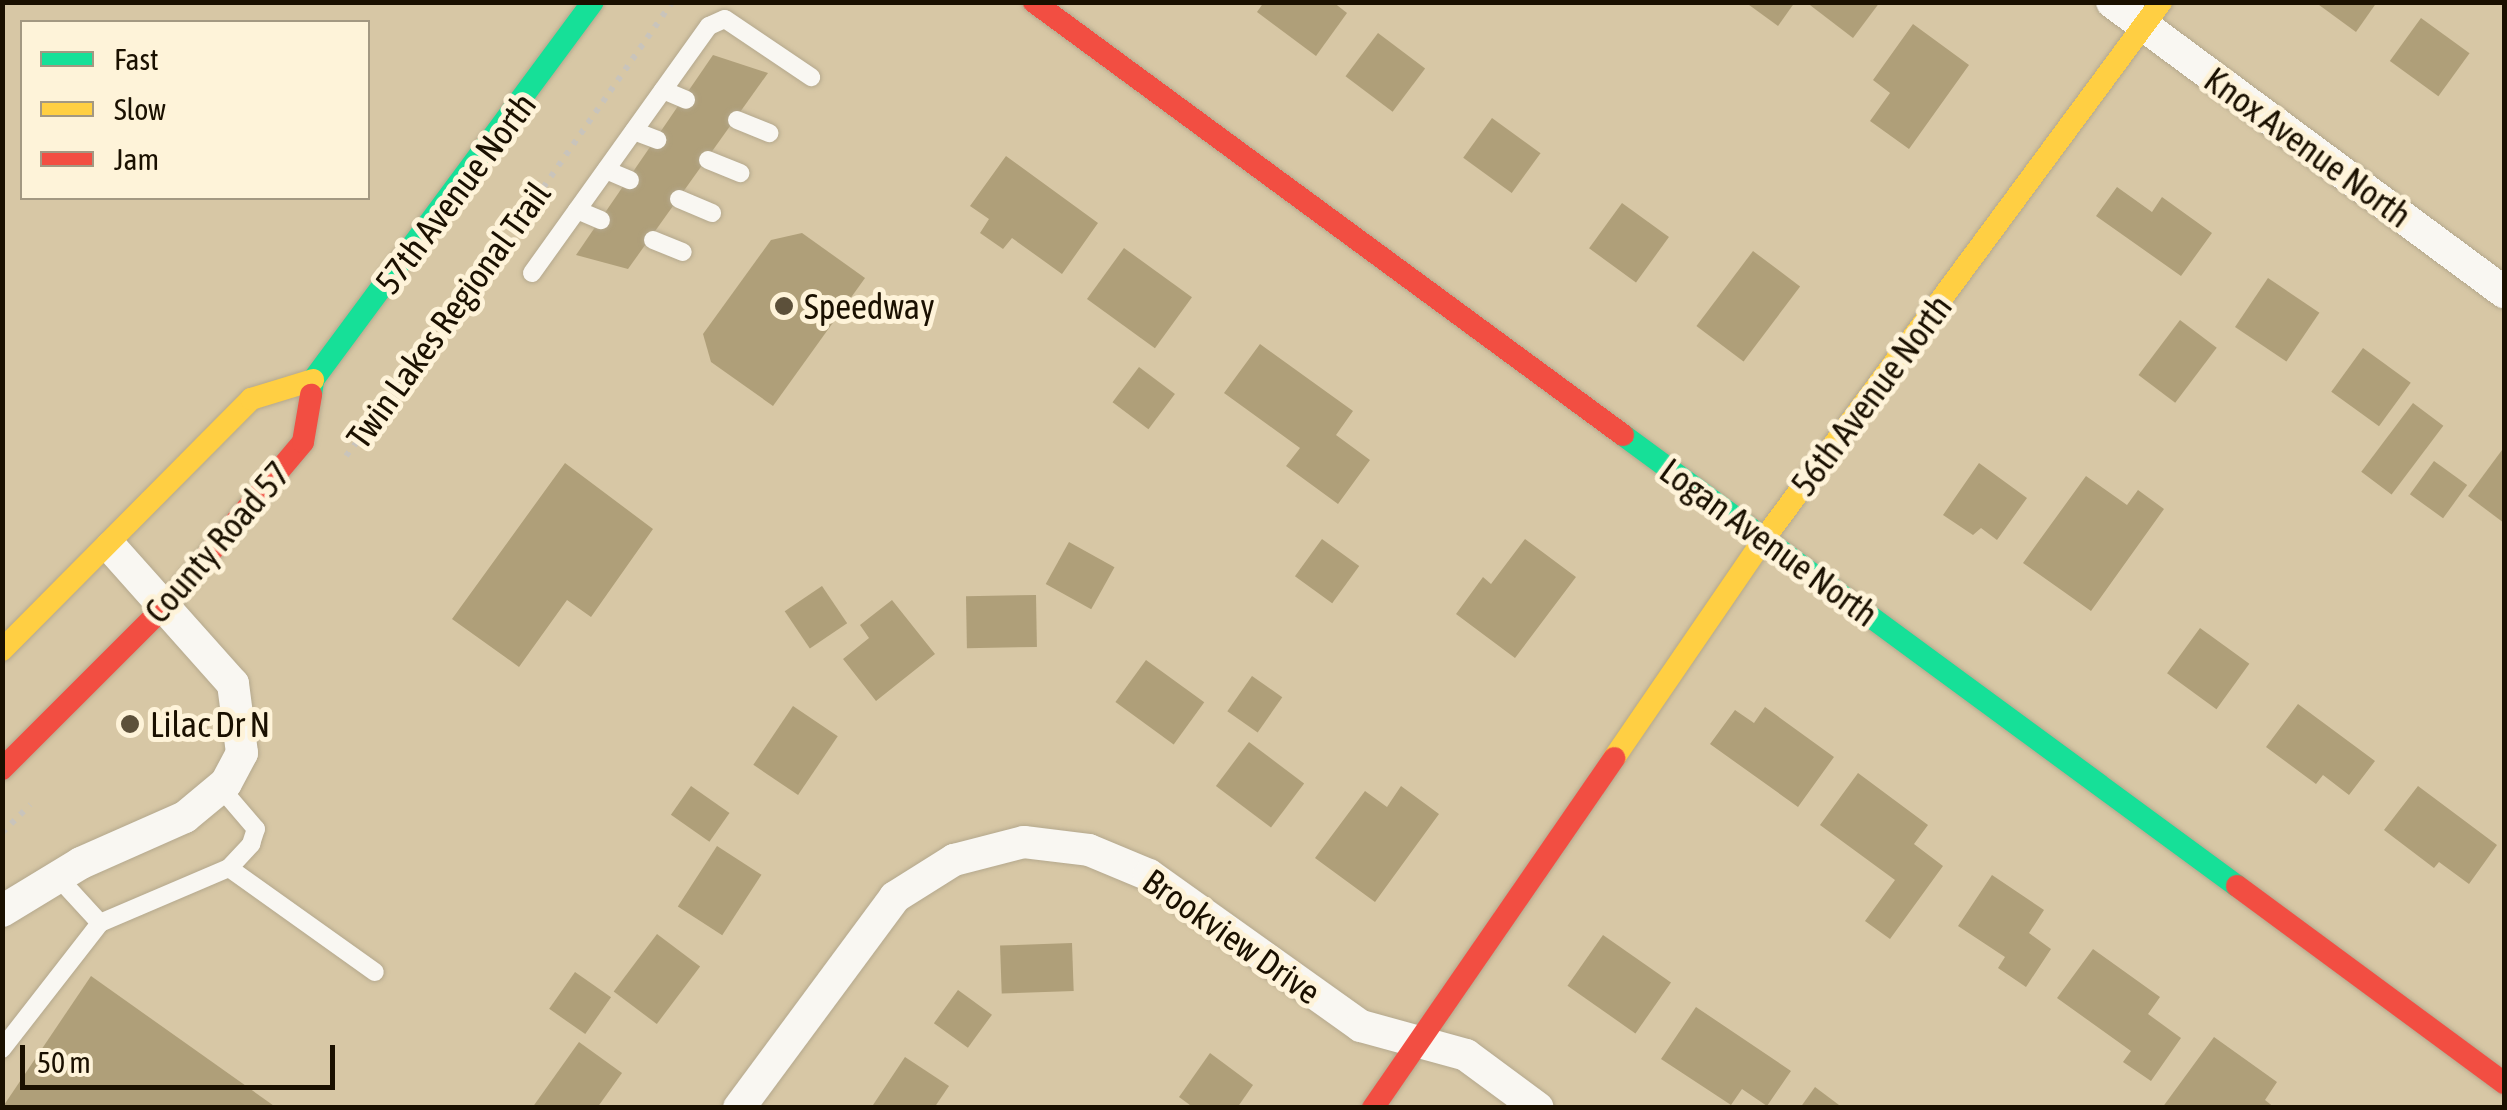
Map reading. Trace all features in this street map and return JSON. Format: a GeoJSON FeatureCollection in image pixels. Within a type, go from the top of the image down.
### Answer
{"type":"FeatureCollection","features":[{"type":"Feature","properties":{"kind":"street","name":"57th Avenue North"},"geometry":{"type":"LineString","coordinates":[[312,380],[593,2]]}},
{"type":"Feature","properties":{"kind":"street","name":"Logan Avenue North"},"geometry":{"type":"LineString","coordinates":[[1034,2],[2504,1083]]}},
{"type":"Feature","properties":{"kind":"street","name":"Knox Avenue North"},"geometry":{"type":"LineString","coordinates":[[2112,2],[2153,14],[2504,292]]}},
{"type":"Feature","properties":{"kind":"street","name":"56th Avenue North"},"geometry":{"type":"LineString","coordinates":[[1373,1108],[1764,539],[2153,14]]}},
{"type":"Feature","properties":{"kind":"street","name":"County Road 57"},"geometry":{"type":"LineString","coordinates":[[2,650],[111,547],[251,399],[312,380],[303,442],[165,606],[2,769]]}},
{"type":"Feature","properties":{"kind":"street"},"geometry":{"type":"LineString","coordinates":[[2,910],[57,876],[185,817],[220,787],[242,752],[232,684],[111,547]]}},
{"type":"Feature","properties":{"kind":"street","name":"Brookview Drive"},"geometry":{"type":"LineString","coordinates":[[740,1108],[895,898],[954,860],[1024,842],[1058,843],[1121,861],[1176,892],[1361,1026],[1466,1054],[1538,1108]]}},
{"type":"Feature","properties":{"kind":"lane"},"geometry":{"type":"LineString","coordinates":[[532,272],[708,26],[725,18],[811,77]]}},
{"type":"Feature","properties":{"kind":"lane"},"geometry":{"type":"LineString","coordinates":[[662,90],[686,100]]}},
{"type":"Feature","properties":{"kind":"lane"},"geometry":{"type":"LineString","coordinates":[[736,120],[770,133]]}},
{"type":"Feature","properties":{"kind":"lane"},"geometry":{"type":"LineString","coordinates":[[634,132],[657,140]]}},
{"type":"Feature","properties":{"kind":"lane"},"geometry":{"type":"LineString","coordinates":[[708,160],[741,173]]}},
{"type":"Feature","properties":{"kind":"lane"},"geometry":{"type":"LineString","coordinates":[[606,170],[630,180]]}},
{"type":"Feature","properties":{"kind":"lane"},"geometry":{"type":"LineString","coordinates":[[679,200],[712,213]]}},
{"type":"Feature","properties":{"kind":"lane"},"geometry":{"type":"LineString","coordinates":[[577,210],[601,220]]}},
{"type":"Feature","properties":{"kind":"lane"},"geometry":{"type":"LineString","coordinates":[[652,240],[684,252]]}},
{"type":"Feature","properties":{"kind":"lane"},"geometry":{"type":"LineString","coordinates":[[2,1049],[100,923],[229,868],[256,829],[220,787]]}},
{"type":"Feature","properties":{"kind":"lane"},"geometry":{"type":"LineString","coordinates":[[229,868],[375,972]]}},
{"type":"Feature","properties":{"kind":"lane"},"geometry":{"type":"LineString","coordinates":[[57,876],[100,923]]}},
{"type":"Feature","properties":{"kind":"path","name":"Twin Lakes Regional Trail"},"geometry":{"type":"LineString","coordinates":[[337,468],[447,326],[672,2]]}},
{"type":"Feature","properties":{"kind":"building"},"geometry":{"type":"Polygon","coordinates":[[[1264,2],[1333,2],[1347,13],[1316,56],[1257,12],[1264,2]]]}},
{"type":"Feature","properties":{"kind":"building"},"geometry":{"type":"Polygon","coordinates":[[[1745,2],[1795,2],[1778,26],[1745,2]]]}},
{"type":"Feature","properties":{"kind":"building"},"geometry":{"type":"Polygon","coordinates":[[[1806,2],[1880,2],[1853,38],[1806,2]]]}},
{"type":"Feature","properties":{"kind":"building"},"geometry":{"type":"Polygon","coordinates":[[[2315,2],[2377,2],[2356,32],[2315,2]]]}},
{"type":"Feature","properties":{"kind":"building"},"geometry":{"type":"Polygon","coordinates":[[[2421,18],[2470,53],[2438,96],[2390,61],[2421,18]]]}},
{"type":"Feature","properties":{"kind":"building"},"geometry":{"type":"Polygon","coordinates":[[[1913,24],[1969,65],[1909,149],[1870,121],[1890,93],[1873,80],[1913,24]]]}},
{"type":"Feature","properties":{"kind":"building"},"geometry":{"type":"Polygon","coordinates":[[[1378,33],[1425,69],[1393,112],[1346,76],[1378,33]]]}},
{"type":"Feature","properties":{"kind":"building"},"geometry":{"type":"Polygon","coordinates":[[[713,55],[768,73],[628,269],[576,255],[713,55]]]}},
{"type":"Feature","properties":{"kind":"building"},"geometry":{"type":"Polygon","coordinates":[[[1492,118],[1541,153],[1512,193],[1463,158],[1492,118]]]}},
{"type":"Feature","properties":{"kind":"building"},"geometry":{"type":"Polygon","coordinates":[[[1006,156],[1098,223],[1062,274],[1012,238],[1003,249],[980,233],[989,219],[970,206],[1006,156]]]}},
{"type":"Feature","properties":{"kind":"building"},"geometry":{"type":"Polygon","coordinates":[[[2117,187],[2152,212],[2162,197],[2212,233],[2181,276],[2096,216],[2117,187]]]}},
{"type":"Feature","properties":{"kind":"building"},"geometry":{"type":"Polygon","coordinates":[[[1622,203],[1669,237],[1636,282],[1589,248],[1622,203]]]}},
{"type":"Feature","properties":{"kind":"building","name":"Speedway"},"geometry":{"type":"Polygon","coordinates":[[[802,233],[865,278],[773,406],[711,362],[703,334],[771,240],[802,233]]]}},
{"type":"Feature","properties":{"kind":"building"},"geometry":{"type":"Polygon","coordinates":[[[1124,248],[1192,297],[1155,348],[1087,299],[1124,248]]]}},
{"type":"Feature","properties":{"kind":"building"},"geometry":{"type":"Polygon","coordinates":[[[1753,251],[1800,287],[1744,362],[1696,326],[1753,251]]]}},
{"type":"Feature","properties":{"kind":"building"},"geometry":{"type":"Polygon","coordinates":[[[2268,278],[2319,313],[2286,362],[2235,327],[2268,278]]]}},
{"type":"Feature","properties":{"kind":"building"},"geometry":{"type":"Polygon","coordinates":[[[2180,320],[2217,348],[2175,403],[2138,375],[2180,320]]]}},
{"type":"Feature","properties":{"kind":"building"},"geometry":{"type":"Polygon","coordinates":[[[1260,344],[1353,411],[1336,435],[1370,460],[1338,504],[1286,466],[1300,448],[1224,393],[1260,344]]]}},
{"type":"Feature","properties":{"kind":"building"},"geometry":{"type":"Polygon","coordinates":[[[2363,348],[2411,383],[2379,426],[2331,392],[2363,348]]]}},
{"type":"Feature","properties":{"kind":"building"},"geometry":{"type":"Polygon","coordinates":[[[1139,367],[1175,394],[1148,429],[1113,402],[1139,367]]]}},
{"type":"Feature","properties":{"kind":"building"},"geometry":{"type":"Polygon","coordinates":[[[2413,403],[2443,426],[2392,495],[2361,472],[2413,403]]]}},
{"type":"Feature","properties":{"kind":"building"},"geometry":{"type":"Polygon","coordinates":[[[2504,452],[2504,523],[2468,496],[2504,452]]]}},
{"type":"Feature","properties":{"kind":"building"},"geometry":{"type":"Polygon","coordinates":[[[2434,461],[2467,485],[2443,518],[2410,494],[2434,461]]]}},
{"type":"Feature","properties":{"kind":"building"},"geometry":{"type":"Polygon","coordinates":[[[565,463],[653,529],[591,617],[567,600],[519,667],[452,619],[565,463]]]}},
{"type":"Feature","properties":{"kind":"building"},"geometry":{"type":"Polygon","coordinates":[[[1979,463],[2027,498],[1997,540],[1981,528],[1973,535],[1943,515],[1979,463]]]}},
{"type":"Feature","properties":{"kind":"building"},"geometry":{"type":"Polygon","coordinates":[[[2086,476],[2127,505],[2138,490],[2164,509],[2091,611],[2023,563],[2086,476]]]}},
{"type":"Feature","properties":{"kind":"building"},"geometry":{"type":"Polygon","coordinates":[[[1322,539],[1359,566],[1332,603],[1295,576],[1322,539]]]}},
{"type":"Feature","properties":{"kind":"building"},"geometry":{"type":"Polygon","coordinates":[[[1525,539],[1576,577],[1515,658],[1456,614],[1483,577],[1491,584],[1525,539]]]}},
{"type":"Feature","properties":{"kind":"building"},"geometry":{"type":"Polygon","coordinates":[[[1069,542],[1114,567],[1091,609],[1046,584],[1069,542]]]}},
{"type":"Feature","properties":{"kind":"building"},"geometry":{"type":"Polygon","coordinates":[[[822,586],[847,623],[810,648],[785,611],[822,586]]]}},
{"type":"Feature","properties":{"kind":"building"},"geometry":{"type":"Polygon","coordinates":[[[1036,595],[1037,647],[967,648],[966,596],[1036,595]]]}},
{"type":"Feature","properties":{"kind":"building"},"geometry":{"type":"Polygon","coordinates":[[[892,600],[935,654],[876,701],[843,659],[869,638],[860,625],[892,600]]]}},
{"type":"Feature","properties":{"kind":"building"},"geometry":{"type":"Polygon","coordinates":[[[2200,628],[2249,664],[2216,709],[2167,673],[2200,628]]]}},
{"type":"Feature","properties":{"kind":"building"},"geometry":{"type":"Polygon","coordinates":[[[1146,660],[1204,702],[1174,744],[1115,702],[1146,660]]]}},
{"type":"Feature","properties":{"kind":"building"},"geometry":{"type":"Polygon","coordinates":[[[1252,676],[1282,697],[1258,732],[1227,711],[1252,676]]]}},
{"type":"Feature","properties":{"kind":"building"},"geometry":{"type":"Polygon","coordinates":[[[2298,704],[2375,761],[2349,795],[2323,775],[2316,784],[2266,747],[2298,704]]]}},
{"type":"Feature","properties":{"kind":"building"},"geometry":{"type":"Polygon","coordinates":[[[793,706],[838,736],[798,795],[753,765],[793,706]]]}},
{"type":"Feature","properties":{"kind":"building"},"geometry":{"type":"Polygon","coordinates":[[[1765,707],[1834,757],[1798,807],[1710,744],[1735,710],[1754,723],[1765,707]]]}},
{"type":"Feature","properties":{"kind":"building"},"geometry":{"type":"Polygon","coordinates":[[[1249,742],[1304,784],[1271,827],[1216,786],[1249,742]]]}},
{"type":"Feature","properties":{"kind":"building"},"geometry":{"type":"Polygon","coordinates":[[[1858,773],[1928,825],[1914,844],[1943,866],[1890,939],[1865,921],[1895,880],[1820,825],[1858,773]]]}},
{"type":"Feature","properties":{"kind":"building"},"geometry":{"type":"Polygon","coordinates":[[[691,786],[730,813],[709,842],[671,815],[691,786]]]}},
{"type":"Feature","properties":{"kind":"building"},"geometry":{"type":"Polygon","coordinates":[[[1401,786],[1439,814],[1375,902],[1315,858],[1365,791],[1387,807],[1401,786]]]}},
{"type":"Feature","properties":{"kind":"building"},"geometry":{"type":"Polygon","coordinates":[[[2418,786],[2497,845],[2469,884],[2439,862],[2434,868],[2384,830],[2418,786]]]}},
{"type":"Feature","properties":{"kind":"building"},"geometry":{"type":"Polygon","coordinates":[[[717,846],[761,875],[722,935],[678,906],[717,846]]]}},
{"type":"Feature","properties":{"kind":"building"},"geometry":{"type":"Polygon","coordinates":[[[1992,875],[2044,910],[2029,933],[2051,949],[2026,987],[1998,968],[2005,957],[1958,926],[1992,875]]]}},
{"type":"Feature","properties":{"kind":"building"},"geometry":{"type":"Polygon","coordinates":[[[657,934],[700,966],[657,1024],[614,992],[657,934]]]}},
{"type":"Feature","properties":{"kind":"building"},"geometry":{"type":"Polygon","coordinates":[[[1603,935],[1671,983],[1635,1033],[1567,986],[1603,935]]]}},
{"type":"Feature","properties":{"kind":"building"},"geometry":{"type":"Polygon","coordinates":[[[1072,943],[1074,991],[1002,993],[1000,946],[1072,943]]]}},
{"type":"Feature","properties":{"kind":"building"},"geometry":{"type":"Polygon","coordinates":[[[2093,949],[2160,997],[2148,1014],[2181,1038],[2151,1081],[2123,1062],[2131,1051],[2057,998],[2093,949]]]}},
{"type":"Feature","properties":{"kind":"building"},"geometry":{"type":"Polygon","coordinates":[[[575,972],[611,997],[585,1034],[549,1009],[575,972]]]}},
{"type":"Feature","properties":{"kind":"building"},"geometry":{"type":"Polygon","coordinates":[[[91,976],[277,1108],[2,1108],[91,976]]]}},
{"type":"Feature","properties":{"kind":"building"},"geometry":{"type":"Polygon","coordinates":[[[958,990],[992,1015],[968,1048],[934,1023],[958,990]]]}},
{"type":"Feature","properties":{"kind":"building"},"geometry":{"type":"Polygon","coordinates":[[[1696,1007],[1791,1071],[1767,1106],[1742,1089],[1731,1105],[1661,1059],[1696,1007]]]}},
{"type":"Feature","properties":{"kind":"building"},"geometry":{"type":"Polygon","coordinates":[[[2214,1037],[2277,1082],[2265,1100],[2275,1108],[2162,1108],[2214,1037]]]}},
{"type":"Feature","properties":{"kind":"building"},"geometry":{"type":"Polygon","coordinates":[[[579,1042],[622,1073],[597,1108],[532,1108],[579,1042]]]}},
{"type":"Feature","properties":{"kind":"building"},"geometry":{"type":"Polygon","coordinates":[[[1210,1053],[1253,1085],[1237,1108],[1194,1108],[1179,1097],[1210,1053]]]}},
{"type":"Feature","properties":{"kind":"building"},"geometry":{"type":"Polygon","coordinates":[[[905,1057],[949,1086],[934,1108],[871,1108],[905,1057]]]}},
{"type":"Feature","properties":{"kind":"building"},"geometry":{"type":"Polygon","coordinates":[[[1815,1087],[1843,1108],[1800,1108],[1815,1087]]]}},
{"type":"Feature","properties":{"kind":"traffic: fast"},"geometry":{"type":"LineString","coordinates":[[311,395],[313,380],[593,2]]}},
{"type":"Feature","properties":{"kind":"traffic: fast"},"geometry":{"type":"LineString","coordinates":[[1623,435],[2237,886]]}},
{"type":"Feature","properties":{"kind":"traffic: slow"},"geometry":{"type":"LineString","coordinates":[[1614,758],[1764,539],[2161,2]]}},
{"type":"Feature","properties":{"kind":"traffic: slow"},"geometry":{"type":"LineString","coordinates":[[2,650],[251,399],[313,380]]}},
{"type":"Feature","properties":{"kind":"traffic: jam"},"geometry":{"type":"LineString","coordinates":[[1034,2],[1623,435]]}},
{"type":"Feature","properties":{"kind":"traffic: jam"},"geometry":{"type":"LineString","coordinates":[[2,769],[165,606],[303,442],[311,395]]}},
{"type":"Feature","properties":{"kind":"traffic: jam"},"geometry":{"type":"LineString","coordinates":[[1373,1108],[1614,758]]}},
{"type":"Feature","properties":{"kind":"traffic: jam"},"geometry":{"type":"LineString","coordinates":[[2237,886],[2504,1083]]}},
{"type":"Feature","properties":{"kind":"place","name":"Speedway"},"geometry":{"type":"Point","coordinates":[784,306]}},
{"type":"Feature","properties":{"kind":"place","name":"Lilac Dr N"},"geometry":{"type":"Point","coordinates":[130,724]}}]}
